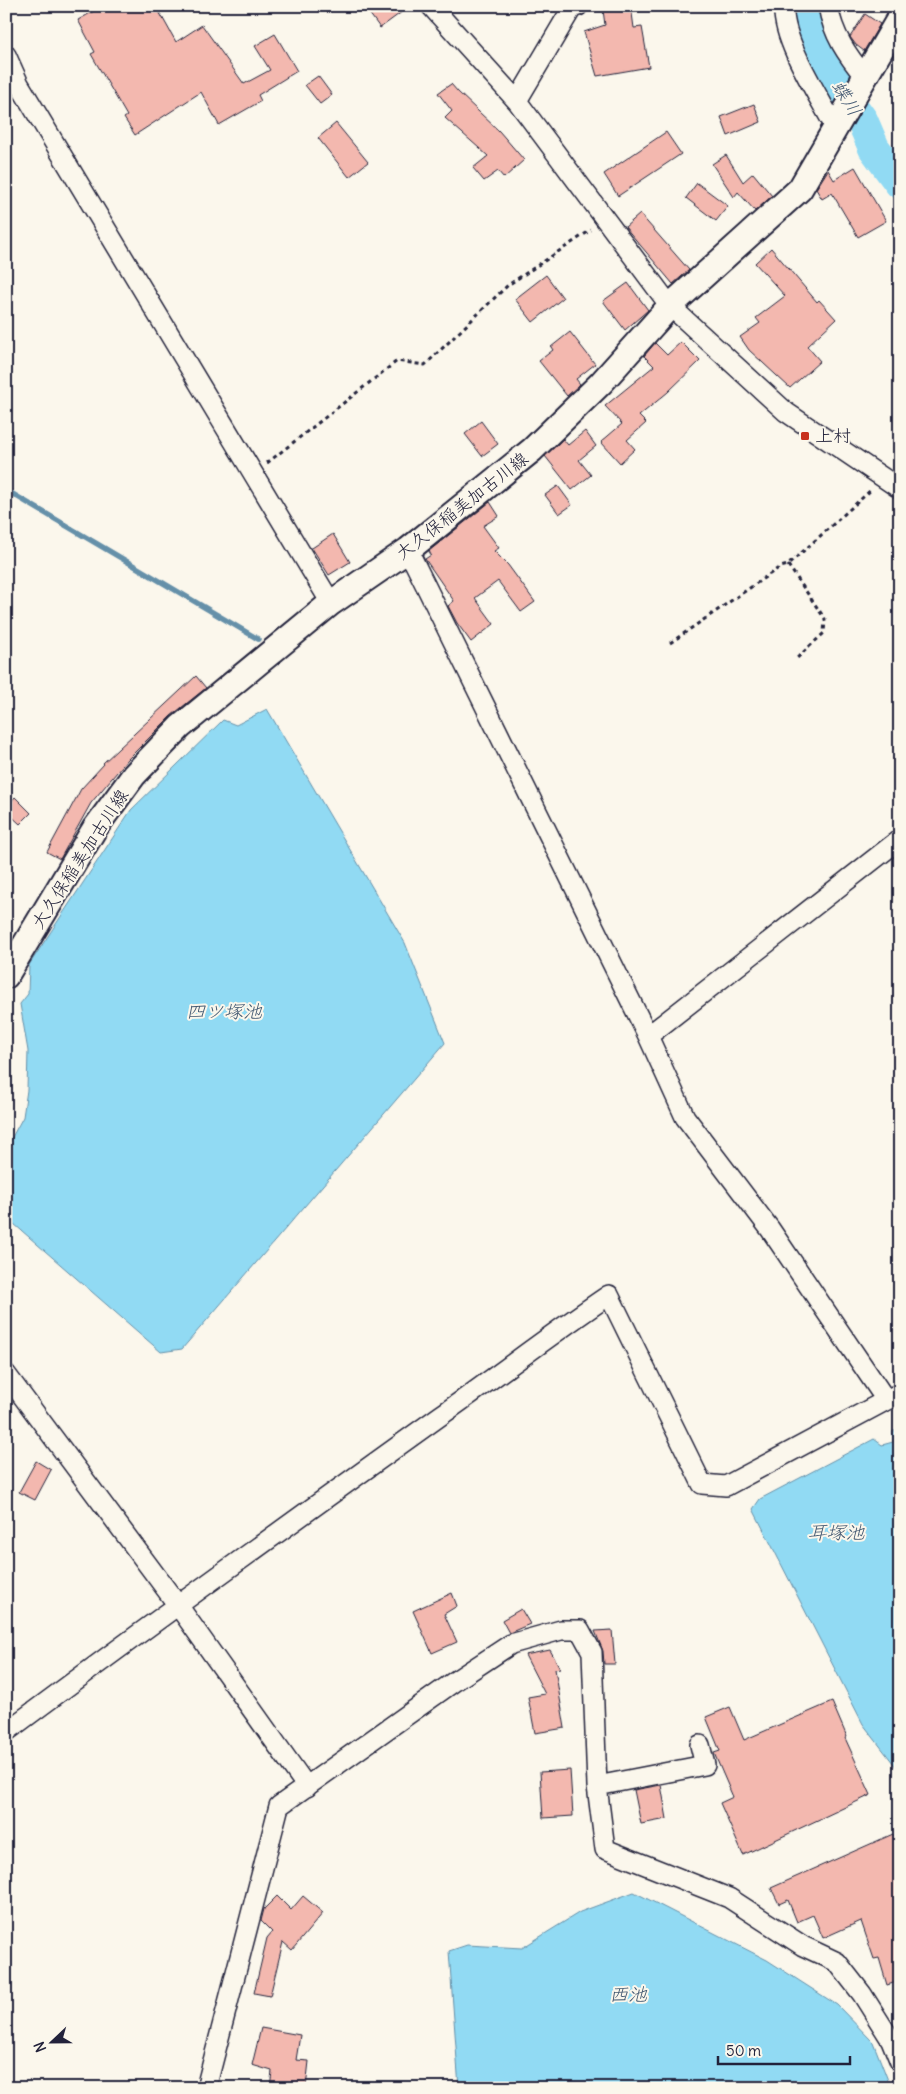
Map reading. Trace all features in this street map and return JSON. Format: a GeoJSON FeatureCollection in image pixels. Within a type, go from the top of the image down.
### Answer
{"type":"FeatureCollection","features":[{"type":"Feature","properties":{"kind":"main road","name":"大久保稲美加古川線"},"geometry":{"type":"LineString","coordinates":[[9,963],[96,828],[134,775],[180,727],[331,603],[408,550],[532,450],[602,383],[670,306],[800,189],[900,17]]}},
{"type":"Feature","properties":{"kind":"street"},"geometry":{"type":"LineString","coordinates":[[431,6],[517,101],[670,306],[786,412],[900,489]]}},
{"type":"Feature","properties":{"kind":"street"},"geometry":{"type":"LineString","coordinates":[[517,101],[572,8],[578,6]]}},
{"type":"Feature","properties":{"kind":"street"},"geometry":{"type":"LineString","coordinates":[[784,6],[783,14],[790,42],[839,124]]}},
{"type":"Feature","properties":{"kind":"street"},"geometry":{"type":"LineString","coordinates":[[828,6],[832,26],[863,82]]}},
{"type":"Feature","properties":{"kind":"street"},"geometry":{"type":"LineString","coordinates":[[6,55],[19,84],[331,603]]}},
{"type":"Feature","properties":{"kind":"street"},"geometry":{"type":"LineString","coordinates":[[6,1732],[177,1604],[469,1396],[544,1339],[609,1295],[702,1484],[726,1486],[893,1396],[685,1117],[648,1036],[408,550]]}},
{"type":"Feature","properties":{"kind":"street"},"geometry":{"type":"LineString","coordinates":[[648,1036],[900,839]]}},
{"type":"Feature","properties":{"kind":"street"},"geometry":{"type":"LineString","coordinates":[[6,1374],[177,1604],[308,1787]]}},
{"type":"Feature","properties":{"kind":"street"},"geometry":{"type":"LineString","coordinates":[[206,2088],[279,1806],[447,1687],[512,1644],[561,1630],[580,1630],[592,1652],[597,1786],[605,1848],[729,1898],[802,1946],[837,1962],[862,1994],[891,2040],[900,2062]]}},
{"type":"Feature","properties":{"kind":"street"},"geometry":{"type":"LineString","coordinates":[[597,1786],[705,1764],[700,1745]]}},
{"type":"Feature","properties":{"kind":"path"},"geometry":{"type":"LineString","coordinates":[[252,474],[397,361],[425,365],[508,286],[606,220]]}},
{"type":"Feature","properties":{"kind":"path"},"geometry":{"type":"LineString","coordinates":[[670,643],[780,567],[788,565],[884,478]]}},
{"type":"Feature","properties":{"kind":"path"},"geometry":{"type":"LineString","coordinates":[[788,565],[825,619],[824,634],[797,658]]}},
{"type":"Feature","properties":{"kind":"water","name":"四ツ塚池"},"geometry":{"type":"Polygon","coordinates":[[[267,709],[405,943],[445,1043],[182,1349],[161,1352],[6,1217],[6,1148],[23,1117],[27,1090],[28,1051],[20,1004],[28,994],[29,965],[131,810],[223,720],[236,725],[267,709]]]}},
{"type":"Feature","properties":{"kind":"water","name":"耳塚池"},"geometry":{"type":"Polygon","coordinates":[[[900,1430],[900,1772],[863,1724],[753,1509],[760,1499],[874,1439],[882,1445],[893,1442],[893,1431],[900,1430]]]}},
{"type":"Feature","properties":{"kind":"water","name":"西池"},"geometry":{"type":"Polygon","coordinates":[[[634,1892],[767,1960],[837,2005],[873,2042],[891,2088],[459,2088],[449,1951],[467,1945],[522,1948],[580,1912],[634,1892]]]}},
{"type":"Feature","properties":{"kind":"building"},"geometry":{"type":"Polygon","coordinates":[[[103,6],[156,6],[176,42],[202,25],[244,84],[270,70],[255,46],[275,34],[297,71],[258,95],[261,101],[219,125],[201,92],[135,135],[124,118],[127,116],[91,54],[95,52],[78,20],[103,6]]]}},
{"type":"Feature","properties":{"kind":"building"},"geometry":{"type":"Polygon","coordinates":[[[364,6],[410,6],[380,28],[364,6]]]}},
{"type":"Feature","properties":{"kind":"building"},"geometry":{"type":"Polygon","coordinates":[[[631,6],[634,28],[642,27],[649,67],[597,76],[584,32],[605,25],[603,10],[631,6]]]}},
{"type":"Feature","properties":{"kind":"building"},"geometry":{"type":"Polygon","coordinates":[[[865,14],[880,24],[864,51],[850,37],[865,14]]]}},
{"type":"Feature","properties":{"kind":"building"},"geometry":{"type":"Polygon","coordinates":[[[318,76],[332,95],[320,104],[305,85],[318,76]]]}},
{"type":"Feature","properties":{"kind":"building"},"geometry":{"type":"Polygon","coordinates":[[[451,84],[499,131],[524,160],[504,178],[498,171],[484,181],[473,168],[488,156],[445,118],[452,111],[438,93],[451,84]]]}},
{"type":"Feature","properties":{"kind":"building"},"geometry":{"type":"Polygon","coordinates":[[[754,104],[761,122],[728,136],[721,117],[754,104]]]}},
{"type":"Feature","properties":{"kind":"building"},"geometry":{"type":"Polygon","coordinates":[[[336,123],[368,162],[349,177],[318,138],[336,123]]]}},
{"type":"Feature","properties":{"kind":"building"},"geometry":{"type":"Polygon","coordinates":[[[666,132],[681,154],[618,196],[604,174],[666,132]]]}},
{"type":"Feature","properties":{"kind":"building"},"geometry":{"type":"Polygon","coordinates":[[[726,155],[743,182],[753,173],[772,196],[755,211],[738,192],[734,197],[712,164],[726,155]]]}},
{"type":"Feature","properties":{"kind":"building"},"geometry":{"type":"Polygon","coordinates":[[[855,167],[886,221],[858,237],[832,193],[822,199],[816,189],[828,170],[834,180],[855,167]]]}},
{"type":"Feature","properties":{"kind":"building"},"geometry":{"type":"Polygon","coordinates":[[[697,183],[728,206],[716,221],[686,198],[697,183]]]}},
{"type":"Feature","properties":{"kind":"building"},"geometry":{"type":"Polygon","coordinates":[[[640,214],[689,270],[673,284],[625,227],[640,214]]]}},
{"type":"Feature","properties":{"kind":"building"},"geometry":{"type":"Polygon","coordinates":[[[771,248],[817,302],[819,300],[836,319],[807,346],[820,361],[790,388],[749,350],[740,337],[760,323],[756,318],[785,296],[755,263],[771,248]]]}},
{"type":"Feature","properties":{"kind":"building"},"geometry":{"type":"Polygon","coordinates":[[[546,275],[563,298],[533,322],[515,299],[546,275]]]}},
{"type":"Feature","properties":{"kind":"building"},"geometry":{"type":"Polygon","coordinates":[[[628,283],[648,310],[625,330],[603,301],[628,283]]]}},
{"type":"Feature","properties":{"kind":"building"},"geometry":{"type":"Polygon","coordinates":[[[570,332],[595,364],[576,379],[580,384],[567,396],[539,361],[553,350],[551,347],[570,332]]]}},
{"type":"Feature","properties":{"kind":"building"},"geometry":{"type":"Polygon","coordinates":[[[681,342],[700,361],[668,392],[639,416],[646,423],[627,440],[635,449],[620,463],[601,442],[622,424],[605,406],[654,366],[644,356],[655,343],[667,355],[681,342]]]}},
{"type":"Feature","properties":{"kind":"building"},"geometry":{"type":"Polygon","coordinates":[[[481,421],[498,444],[482,456],[465,434],[481,421]]]}},
{"type":"Feature","properties":{"kind":"building"},"geometry":{"type":"Polygon","coordinates":[[[585,431],[596,446],[579,460],[591,475],[572,490],[545,456],[563,439],[568,445],[585,431]]]}},
{"type":"Feature","properties":{"kind":"building"},"geometry":{"type":"Polygon","coordinates":[[[558,486],[572,505],[559,514],[545,495],[558,486]]]}},
{"type":"Feature","properties":{"kind":"building"},"geometry":{"type":"Polygon","coordinates":[[[490,502],[499,516],[483,526],[499,548],[494,551],[508,565],[535,602],[521,612],[498,581],[475,598],[494,624],[471,642],[457,623],[448,606],[454,601],[425,559],[431,555],[429,551],[490,502]]]}},
{"type":"Feature","properties":{"kind":"building"},"geometry":{"type":"Polygon","coordinates":[[[333,534],[350,562],[329,575],[312,548],[333,534]]]}},
{"type":"Feature","properties":{"kind":"building"},"geometry":{"type":"Polygon","coordinates":[[[196,676],[206,688],[171,716],[128,759],[91,803],[60,859],[47,852],[81,789],[103,763],[196,676]]]}},
{"type":"Feature","properties":{"kind":"building"},"geometry":{"type":"Polygon","coordinates":[[[15,797],[31,813],[20,824],[6,811],[6,807],[15,797]]]}},
{"type":"Feature","properties":{"kind":"building"},"geometry":{"type":"Polygon","coordinates":[[[36,1461],[51,1470],[35,1500],[19,1492],[36,1461]]]}},
{"type":"Feature","properties":{"kind":"building"},"geometry":{"type":"Polygon","coordinates":[[[452,1593],[457,1606],[444,1614],[457,1642],[432,1653],[413,1611],[452,1593]]]}},
{"type":"Feature","properties":{"kind":"building"},"geometry":{"type":"Polygon","coordinates":[[[521,1609],[530,1624],[509,1633],[502,1620],[521,1609]]]}},
{"type":"Feature","properties":{"kind":"building"},"geometry":{"type":"Polygon","coordinates":[[[612,1630],[615,1664],[604,1664],[603,1651],[595,1631],[612,1630]]]}},
{"type":"Feature","properties":{"kind":"building"},"geometry":{"type":"Polygon","coordinates":[[[550,1650],[560,1668],[555,1669],[565,1728],[535,1733],[528,1697],[545,1694],[525,1655],[550,1650]]]}},
{"type":"Feature","properties":{"kind":"building"},"geometry":{"type":"Polygon","coordinates":[[[832,1702],[847,1737],[845,1738],[871,1795],[743,1855],[720,1803],[733,1797],[714,1753],[720,1751],[706,1717],[730,1707],[744,1740],[832,1702]]]}},
{"type":"Feature","properties":{"kind":"building"},"geometry":{"type":"Polygon","coordinates":[[[570,1770],[573,1816],[543,1818],[540,1772],[570,1770]]]}},
{"type":"Feature","properties":{"kind":"building"},"geometry":{"type":"Polygon","coordinates":[[[661,1785],[667,1819],[641,1824],[634,1790],[661,1785]]]}},
{"type":"Feature","properties":{"kind":"building"},"geometry":{"type":"Polygon","coordinates":[[[893,1834],[900,1846],[900,1981],[887,1985],[879,1958],[874,1959],[861,1921],[823,1938],[813,1915],[797,1922],[788,1900],[779,1904],[771,1888],[893,1834]]]}},
{"type":"Feature","properties":{"kind":"building"},"geometry":{"type":"Polygon","coordinates":[[[277,1896],[291,1910],[303,1896],[323,1913],[292,1950],[283,1942],[270,1996],[254,1993],[267,1938],[272,1932],[261,1921],[264,1909],[277,1896]]]}},
{"type":"Feature","properties":{"kind":"building"},"geometry":{"type":"Polygon","coordinates":[[[261,2028],[300,2035],[296,2060],[309,2061],[306,2088],[270,2088],[272,2071],[252,2065],[261,2028]]]}},
{"type":"Feature","properties":{"kind":"waterway","name":"蝶川"},"geometry":{"type":"LineString","coordinates":[[809,6],[810,25],[829,69],[839,88],[862,120],[874,148],[900,183]]}},
{"type":"Feature","properties":{"kind":"waterway"},"geometry":{"type":"LineString","coordinates":[[6,490],[258,639]]}},
{"type":"Feature","properties":{"kind":"place","name":"上村"},"geometry":{"type":"Point","coordinates":[805,436]}}]}
